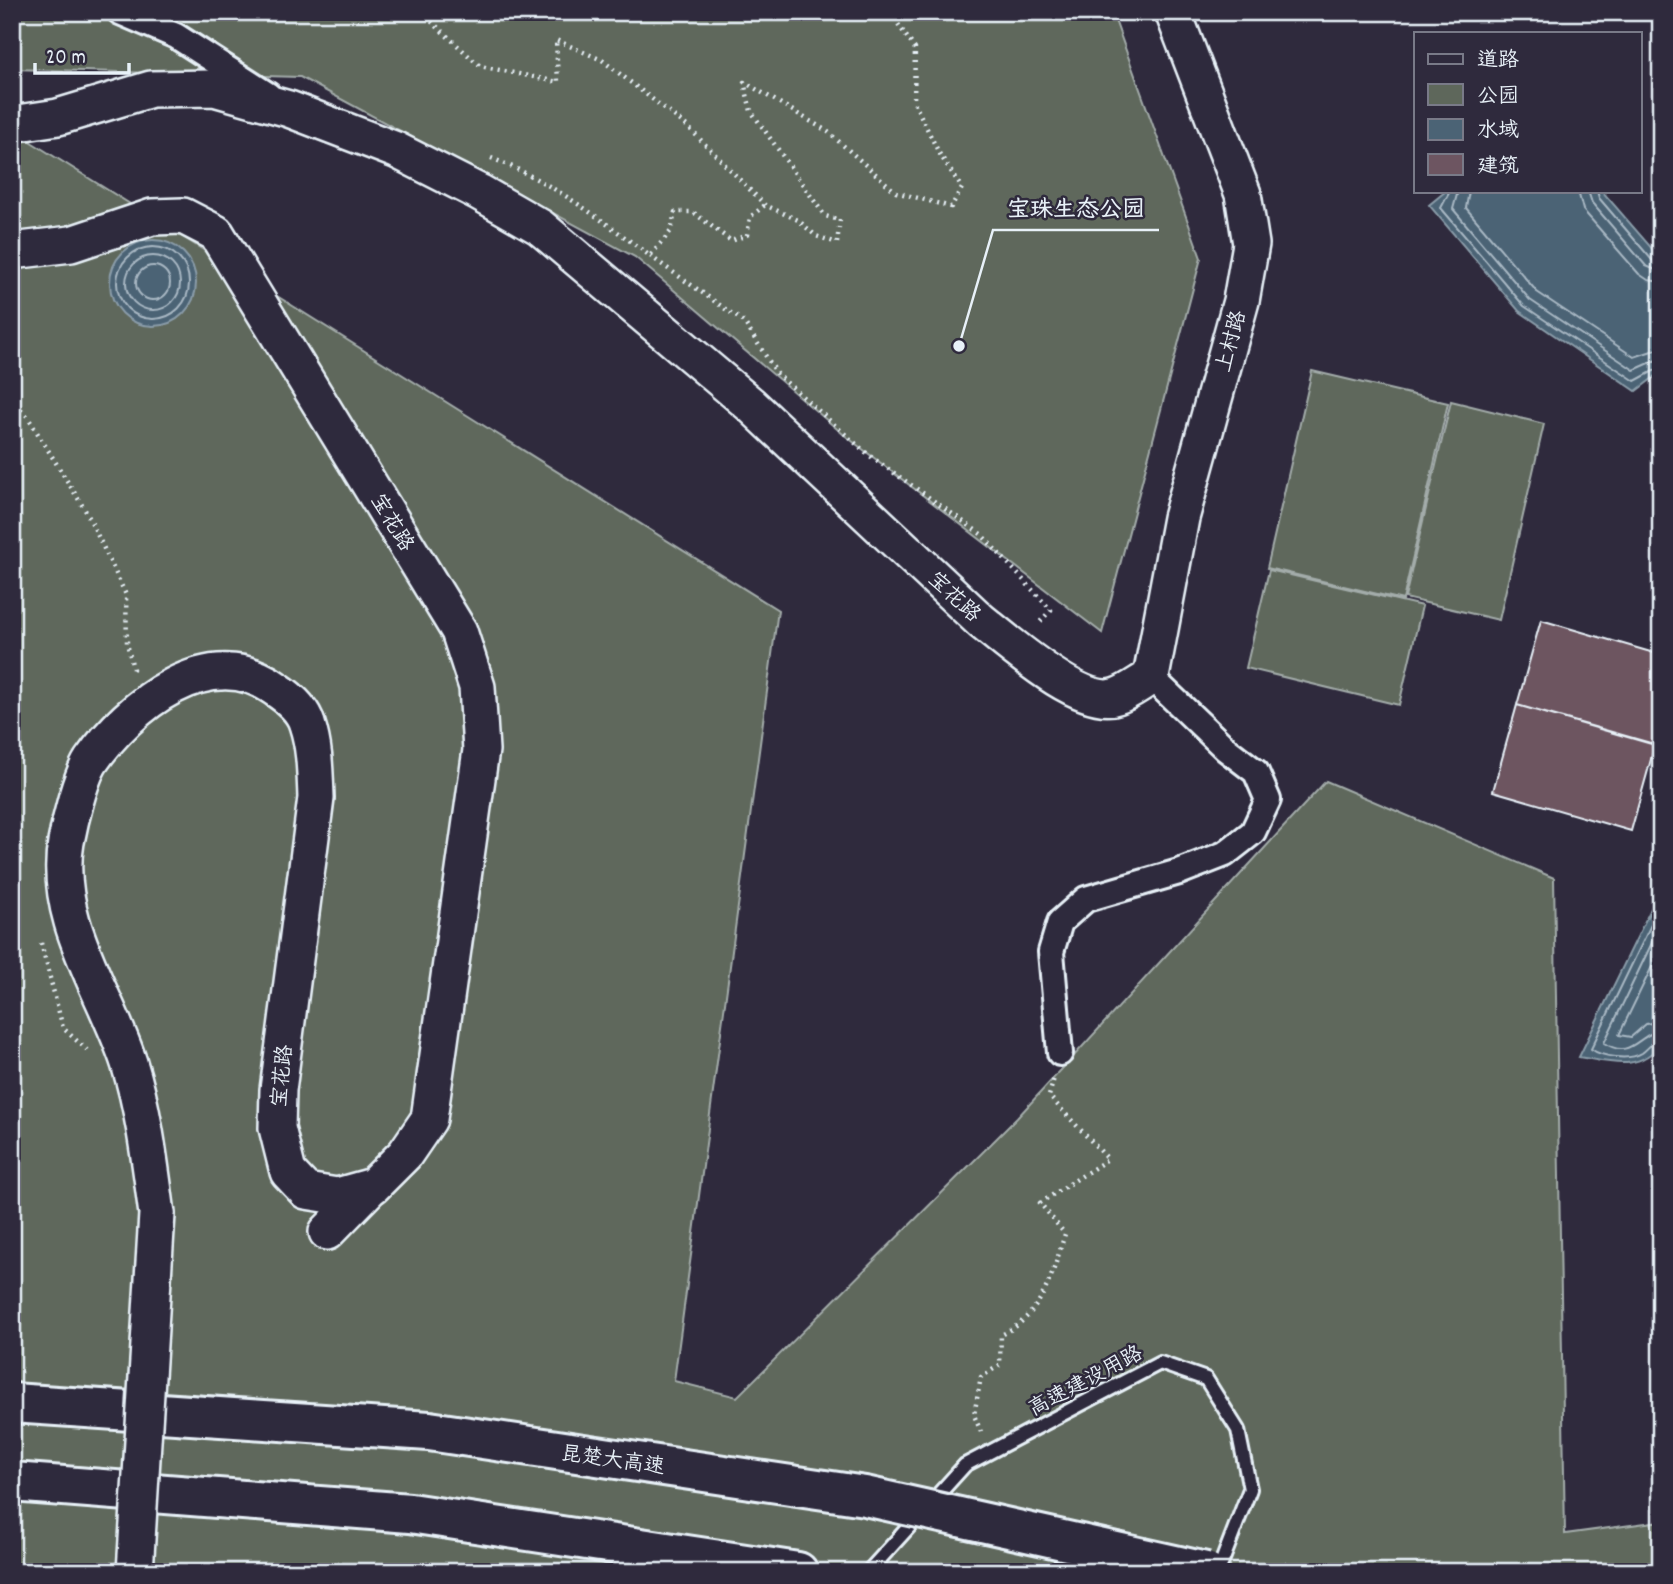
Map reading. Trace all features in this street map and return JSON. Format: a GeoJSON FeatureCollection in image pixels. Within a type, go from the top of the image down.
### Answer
{"type":"FeatureCollection","features":[{"type":"Feature","properties":{"kind":"highway","name":"昆楚大高速"},"geometry":{"type":"LineString","coordinates":[[12,1403],[429,1431],[865,1496],[1206,1572]]}},
{"type":"Feature","properties":{"kind":"highway"},"geometry":{"type":"LineString","coordinates":[[12,1482],[410,1513],[798,1572]]}},
{"type":"Feature","properties":{"kind":"main road","name":"上村路"},"geometry":{"type":"LineString","coordinates":[[1151,677],[1181,518],[1241,301],[1251,244],[1243,194],[1173,12]]}},
{"type":"Feature","properties":{"kind":"main road","name":"宝花路"},"geometry":{"type":"LineString","coordinates":[[12,124],[58,117],[151,89],[214,88],[289,109],[396,150],[540,226],[751,405],[971,611],[1071,690],[1115,698],[1151,677]]}},
{"type":"Feature","properties":{"kind":"main road","name":"宝花路"},"geometry":{"type":"LineString","coordinates":[[12,251],[71,244],[152,217],[183,216],[216,233],[459,631],[477,687],[481,750],[429,1119],[405,1154],[373,1186],[337,1196],[306,1191],[288,1172],[276,1128],[278,1090],[316,798],[315,763],[307,722],[289,698],[264,680],[240,672],[213,672],[185,680],[164,691],[121,725],[90,763],[65,844],[66,895],[77,936],[129,1063],[146,1140],[157,1214],[135,1572]]}},
{"type":"Feature","properties":{"kind":"main road"},"geometry":{"type":"LineString","coordinates":[[327,1232],[373,1186]]}},
{"type":"Feature","properties":{"kind":"street"},"geometry":{"type":"LineString","coordinates":[[120,12],[176,36],[289,109]]}},
{"type":"Feature","properties":{"kind":"street"},"geometry":{"type":"LineString","coordinates":[[1060,1053],[1051,952],[1060,922],[1086,899],[1179,872],[1225,854],[1253,832],[1268,800],[1256,772],[1226,749],[1151,677]]}},
{"type":"Feature","properties":{"kind":"lane","name":"高速建设用路"},"geometry":{"type":"LineString","coordinates":[[868,1572],[965,1465],[1160,1363],[1206,1378],[1238,1430],[1250,1489],[1218,1572]]}},
{"type":"Feature","properties":{"kind":"path"},"geometry":{"type":"LineString","coordinates":[[421,12],[480,66],[558,82],[556,40],[602,60],[688,127],[765,205],[798,220],[816,236],[837,243],[840,220],[825,216],[751,111],[744,82],[827,131],[896,192],[951,207],[962,188],[939,153],[915,102],[915,49],[890,12]]}},
{"type":"Feature","properties":{"kind":"path"},"geometry":{"type":"LineString","coordinates":[[486,156],[523,170],[599,217],[744,322],[778,375],[870,456],[981,534],[1051,610],[1015,647]]}},
{"type":"Feature","properties":{"kind":"path"},"geometry":{"type":"LineString","coordinates":[[650,256],[671,231],[675,212],[693,212],[731,241],[747,235],[750,216],[765,205]]}},
{"type":"Feature","properties":{"kind":"path"},"geometry":{"type":"LineString","coordinates":[[974,1415],[981,1377],[1000,1365],[1001,1335],[1017,1327],[1045,1296],[1065,1234],[1040,1203],[1108,1159],[1049,1096]]}},
{"type":"Feature","properties":{"kind":"green space"},"geometry":{"type":"Polygon","coordinates":[[[12,12],[1112,12],[1201,258],[1102,633],[843,434],[635,257],[300,77],[12,69],[12,12]]]}},
{"type":"Feature","properties":{"kind":"green space"},"geometry":{"type":"Polygon","coordinates":[[[12,130],[778,610],[674,1381],[737,1397],[1017,1118],[1326,781],[1554,878],[1565,1534],[1661,1521],[1661,1572],[12,1572],[12,130]]]}},
{"type":"Feature","properties":{"kind":"green space"},"geometry":{"type":"Polygon","coordinates":[[[1312,371],[1448,403],[1403,600],[1267,568],[1312,371]]]}},
{"type":"Feature","properties":{"kind":"green space"},"geometry":{"type":"Polygon","coordinates":[[[1451,401],[1544,424],[1499,620],[1405,598],[1451,401]]]}},
{"type":"Feature","properties":{"kind":"green space"},"geometry":{"type":"Polygon","coordinates":[[[1269,570],[1422,606],[1399,705],[1246,668],[1269,570]]]}},
{"type":"Feature","properties":{"kind":"water"},"geometry":{"type":"Polygon","coordinates":[[[1445,192],[1603,192],[1661,259],[1661,372],[1636,391],[1519,311],[1429,205],[1445,192]]]}},
{"type":"Feature","properties":{"kind":"water"},"geometry":{"type":"Polygon","coordinates":[[[153,240],[170,243],[184,252],[193,266],[196,283],[193,300],[184,314],[170,323],[153,326],[136,323],[122,314],[113,300],[110,283],[113,266],[122,252],[136,243],[153,240]]]}},
{"type":"Feature","properties":{"kind":"water"},"geometry":{"type":"Polygon","coordinates":[[[1661,888],[1661,1043],[1643,1059],[1634,1062],[1613,1063],[1579,1057],[1661,888]]]}},
{"type":"Feature","properties":{"kind":"building"},"geometry":{"type":"Polygon","coordinates":[[[1541,620],[1661,655],[1661,746],[1517,705],[1541,620]]]}},
{"type":"Feature","properties":{"kind":"building"},"geometry":{"type":"Polygon","coordinates":[[[1517,705],[1655,745],[1631,831],[1493,791],[1517,705]]]}},
{"type":"Feature","properties":{"kind":"place","name":"宝珠生态公园"},"geometry":{"type":"Point","coordinates":[959,346]}}]}
